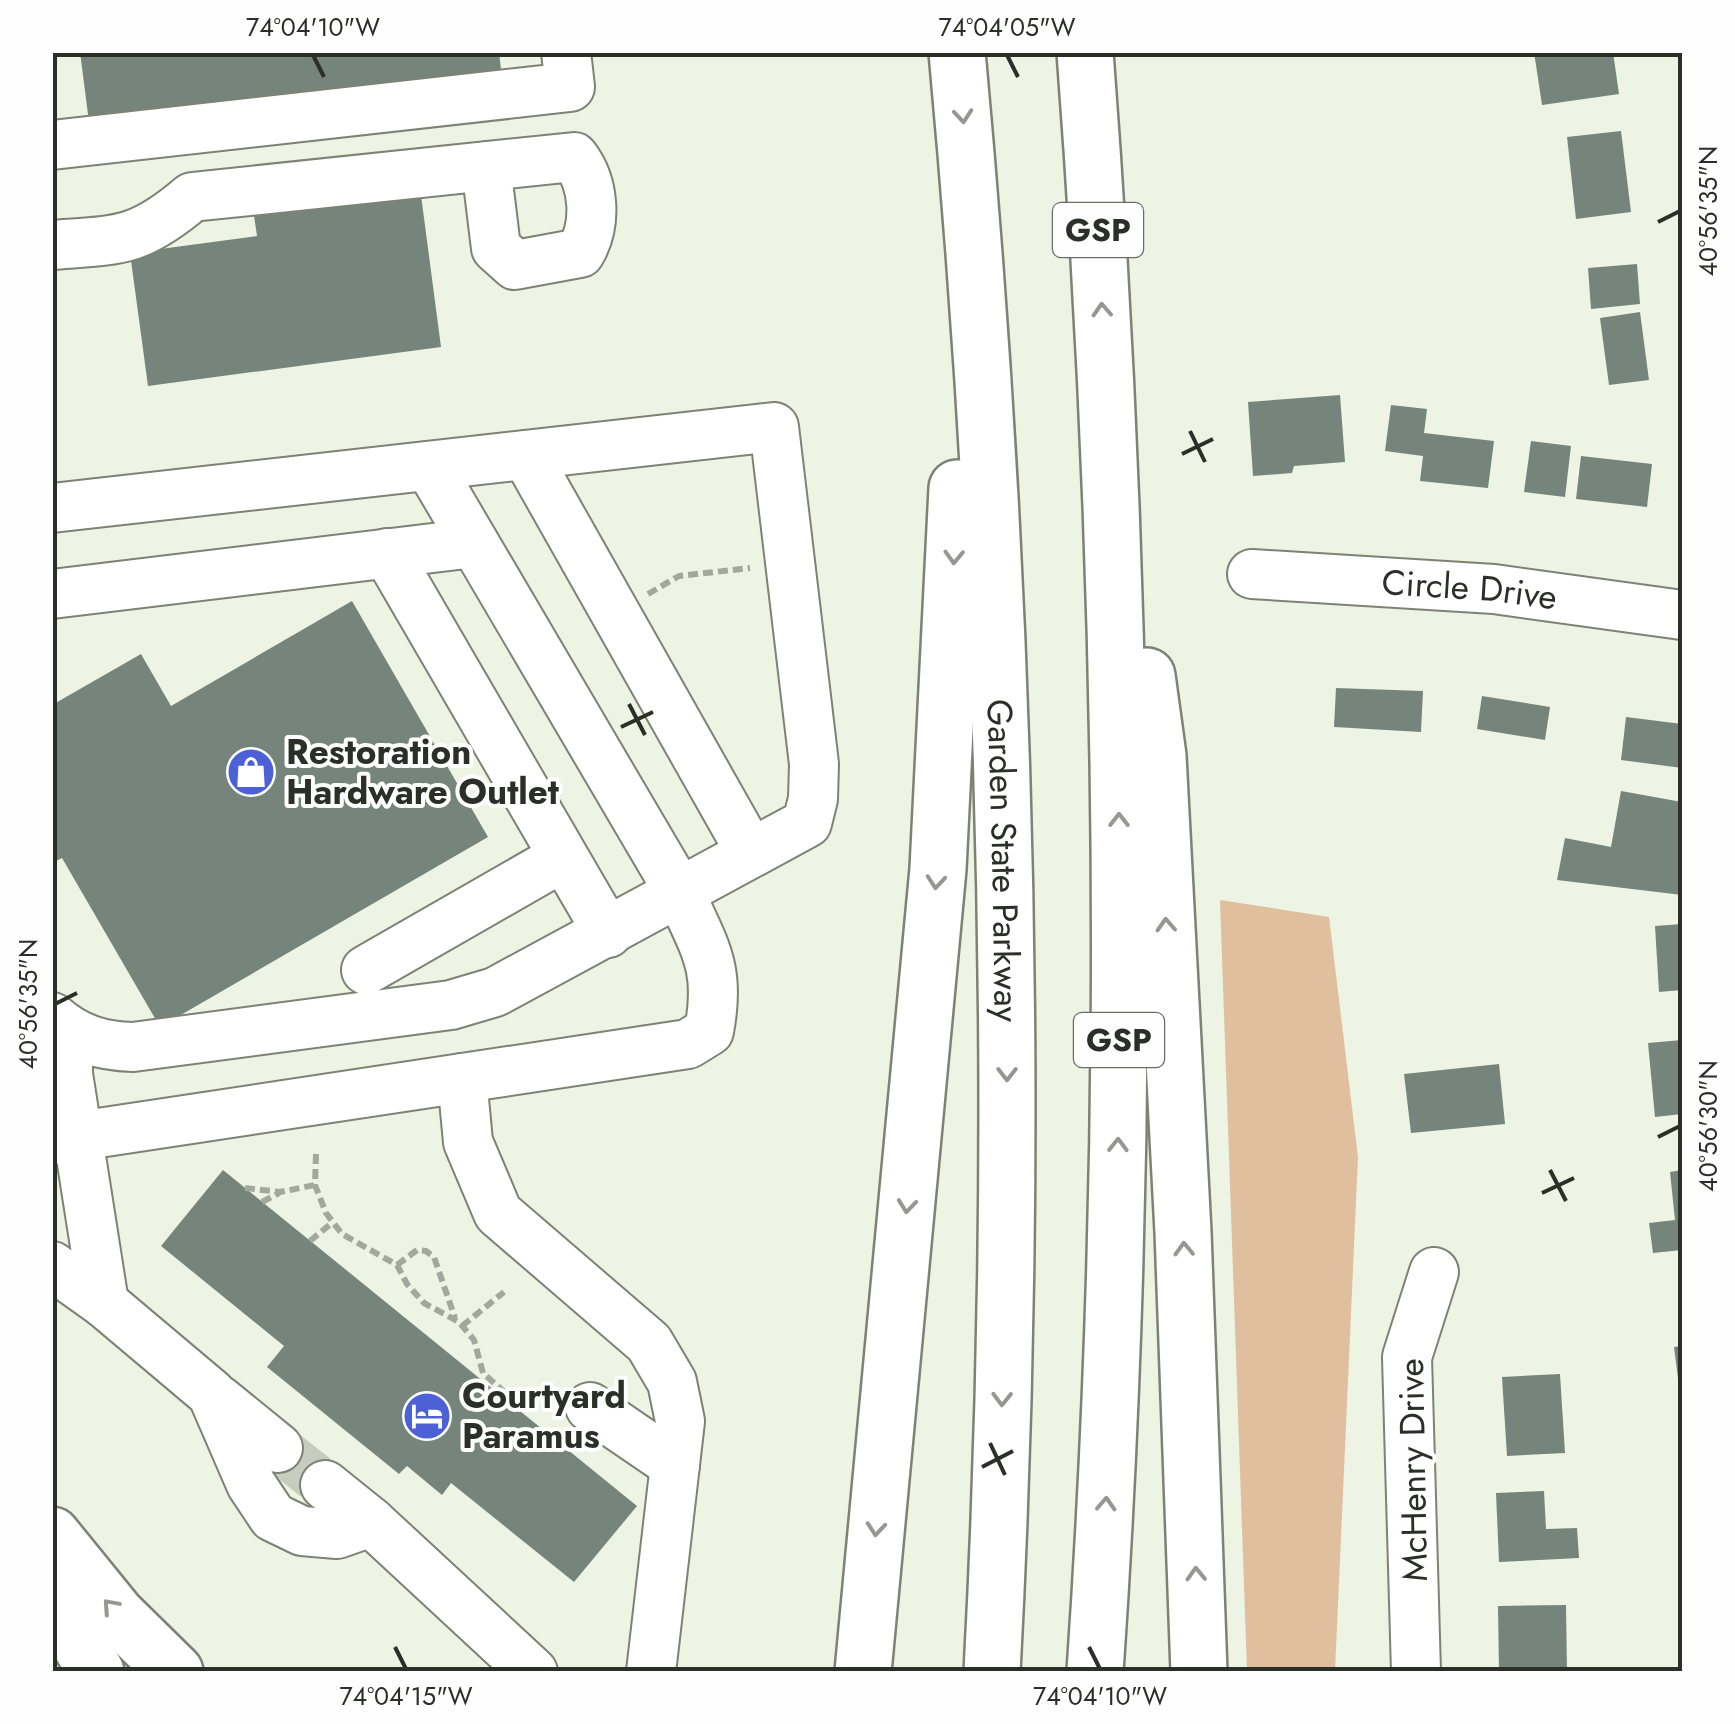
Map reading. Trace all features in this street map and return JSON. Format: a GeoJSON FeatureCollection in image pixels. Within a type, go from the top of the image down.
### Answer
{"type":"FeatureCollection","features":[{"type":"Feature","properties":{"kind":"highway","name":"Garden State Parkway"},"geometry":{"type":"LineString","coordinates":[[957,52],[969,180],[994,596],[1007,958],[999,1539],[992,1672]]}},
{"type":"Feature","properties":{"kind":"highway","name":"GSP"},"geometry":{"type":"LineString","coordinates":[[1084,52],[1107,407],[1119,758],[1118,1146],[1112,1379],[1095,1672]]}},
{"type":"Feature","properties":{"kind":"highway"},"geometry":{"type":"LineString","coordinates":[[863,1672],[939,850],[969,180]]}},
{"type":"Feature","properties":{"kind":"highway"},"geometry":{"type":"LineString","coordinates":[[1107,407],[1158,756],[1183,1232],[1199,1672]]}},
{"type":"Feature","properties":{"kind":"highway"},"geometry":{"type":"LineString","coordinates":[[52,1535],[106,1602],[175,1672]]}},
{"type":"Feature","properties":{"kind":"highway"},"geometry":{"type":"LineString","coordinates":[[52,1596],[96,1672]]}},
{"type":"Feature","properties":{"kind":"street"},"geometry":{"type":"LineString","coordinates":[[52,145],[570,87],[566,52]]}},
{"type":"Feature","properties":{"kind":"street"},"geometry":{"type":"LineString","coordinates":[[52,245],[122,240],[160,224],[192,198],[486,166]]}},
{"type":"Feature","properties":{"kind":"street"},"geometry":{"type":"LineString","coordinates":[[52,508],[774,427],[814,764],[813,799],[807,823],[495,992],[451,1005],[132,1047],[102,1046],[60,1024]]}},
{"type":"Feature","properties":{"kind":"street"},"geometry":{"type":"LineString","coordinates":[[526,455],[752,854]]}},
{"type":"Feature","properties":{"kind":"street"},"geometry":{"type":"LineString","coordinates":[[69,1126],[462,1078],[688,1044],[709,1031],[716,994],[710,960],[680,893],[430,466]]}},
{"type":"Feature","properties":{"kind":"street"},"geometry":{"type":"LineString","coordinates":[[52,594],[474,542]]}},
{"type":"Feature","properties":{"kind":"street"},"geometry":{"type":"LineString","coordinates":[[386,553],[608,934]]}},
{"type":"Feature","properties":{"kind":"street","name":"Circle Drive"},"geometry":{"type":"LineString","coordinates":[[1252,574],[1494,588],[1682,615]]}},
{"type":"Feature","properties":{"kind":"street"},"geometry":{"type":"LineString","coordinates":[[366,970],[563,857]]}},
{"type":"Feature","properties":{"kind":"street"},"geometry":{"type":"LineString","coordinates":[[60,1024],[68,1074],[69,1126],[104,1303]]}},
{"type":"Feature","properties":{"kind":"street"},"geometry":{"type":"LineString","coordinates":[[462,1078],[468,1142],[498,1214],[649,1343],[672,1382],[680,1421],[651,1672]]}},
{"type":"Feature","properties":{"kind":"street"},"geometry":{"type":"LineString","coordinates":[[52,1266],[104,1303],[278,1448]]}},
{"type":"Feature","properties":{"kind":"street","name":"McHenry Drive"},"geometry":{"type":"LineString","coordinates":[[1416,1672],[1406,1357],[1434,1272]]}},
{"type":"Feature","properties":{"kind":"street"},"geometry":{"type":"LineString","coordinates":[[212,1394],[251,1484],[273,1517],[302,1531],[336,1534],[371,1522]]}},
{"type":"Feature","properties":{"kind":"street"},"geometry":{"type":"LineString","coordinates":[[590,1407],[675,1465]]}},
{"type":"Feature","properties":{"kind":"street"},"geometry":{"type":"LineString","coordinates":[[325,1485],[371,1522],[534,1672]]}},
{"type":"Feature","properties":{"kind":"path"},"geometry":{"type":"LineString","coordinates":[[638,599],[679,576],[763,566]]}},
{"type":"Feature","properties":{"kind":"path"},"geometry":{"type":"LineString","coordinates":[[316,1154],[315,1185],[342,1234],[398,1264],[407,1284],[424,1303],[459,1323],[474,1340],[483,1373],[510,1397]]}},
{"type":"Feature","properties":{"kind":"path"},"geometry":{"type":"LineString","coordinates":[[262,1202],[280,1192],[315,1185]]}},
{"type":"Feature","properties":{"kind":"path"},"geometry":{"type":"LineString","coordinates":[[245,1188],[280,1192]]}},
{"type":"Feature","properties":{"kind":"path"},"geometry":{"type":"LineString","coordinates":[[310,1241],[333,1222]]}},
{"type":"Feature","properties":{"kind":"path"},"geometry":{"type":"LineString","coordinates":[[398,1264],[417,1250],[434,1257],[459,1323]]}},
{"type":"Feature","properties":{"kind":"path"},"geometry":{"type":"LineString","coordinates":[[459,1323],[504,1292]]}},
{"type":"Feature","properties":{"kind":"shaded area"},"geometry":{"type":"Polygon","coordinates":[[[1220,900],[1329,917],[1358,1157],[1335,1671],[1247,1671],[1220,900]]]}},
{"type":"Feature","properties":{"kind":"building"},"geometry":{"type":"Polygon","coordinates":[[[80,52],[499,52],[502,78],[90,130],[80,52]]]}},
{"type":"Feature","properties":{"kind":"building"},"geometry":{"type":"Polygon","coordinates":[[[1534,52],[1613,52],[1619,94],[1542,105],[1534,52]]]}},
{"type":"Feature","properties":{"kind":"building"},"geometry":{"type":"Polygon","coordinates":[[[1621,131],[1631,212],[1576,219],[1567,137],[1621,131]]]}},
{"type":"Feature","properties":{"kind":"building"},"geometry":{"type":"Polygon","coordinates":[[[419,180],[441,347],[148,386],[130,253],[257,236],[252,202],[419,180]]]}},
{"type":"Feature","properties":{"kind":"building"},"geometry":{"type":"Polygon","coordinates":[[[1637,264],[1640,304],[1591,309],[1588,268],[1637,264]]]}},
{"type":"Feature","properties":{"kind":"building"},"geometry":{"type":"Polygon","coordinates":[[[1640,312],[1649,380],[1609,385],[1600,318],[1640,312]]]}},
{"type":"Feature","properties":{"kind":"building"},"geometry":{"type":"Polygon","coordinates":[[[1340,395],[1345,462],[1294,466],[1292,473],[1253,476],[1248,402],[1340,395]]]}},
{"type":"Feature","properties":{"kind":"building"},"geometry":{"type":"Polygon","coordinates":[[[1391,405],[1427,409],[1424,433],[1494,441],[1488,488],[1420,481],[1423,456],[1385,451],[1391,405]]]}},
{"type":"Feature","properties":{"kind":"building"},"geometry":{"type":"Polygon","coordinates":[[[1531,441],[1571,446],[1565,497],[1524,492],[1531,441]]]}},
{"type":"Feature","properties":{"kind":"building"},"geometry":{"type":"Polygon","coordinates":[[[1581,456],[1652,464],[1647,507],[1576,499],[1581,456]]]}},
{"type":"Feature","properties":{"kind":"building","name":"Restoration Hardware Outlet"},"geometry":{"type":"Polygon","coordinates":[[[352,601],[488,837],[160,1027],[62,858],[52,863],[52,705],[141,654],[171,706],[352,601]]]}},
{"type":"Feature","properties":{"kind":"building"},"geometry":{"type":"Polygon","coordinates":[[[1336,688],[1423,691],[1421,732],[1334,727],[1336,688]]]}},
{"type":"Feature","properties":{"kind":"building"},"geometry":{"type":"Polygon","coordinates":[[[1482,696],[1550,707],[1545,740],[1477,729],[1482,696]]]}},
{"type":"Feature","properties":{"kind":"building"},"geometry":{"type":"Polygon","coordinates":[[[1626,717],[1682,724],[1682,768],[1621,760],[1626,717]]]}},
{"type":"Feature","properties":{"kind":"building"},"geometry":{"type":"Polygon","coordinates":[[[1621,791],[1682,802],[1682,895],[1557,880],[1565,838],[1611,847],[1621,791]]]}},
{"type":"Feature","properties":{"kind":"building"},"geometry":{"type":"Polygon","coordinates":[[[1682,924],[1682,990],[1659,992],[1655,926],[1682,924]]]}},
{"type":"Feature","properties":{"kind":"building"},"geometry":{"type":"Polygon","coordinates":[[[1682,1040],[1682,1114],[1655,1117],[1648,1043],[1682,1040]]]}},
{"type":"Feature","properties":{"kind":"building"},"geometry":{"type":"Polygon","coordinates":[[[1499,1064],[1505,1124],[1411,1133],[1404,1074],[1499,1064]]]}},
{"type":"Feature","properties":{"kind":"building","name":"Courtyard Paramus"},"geometry":{"type":"Polygon","coordinates":[[[223,1170],[637,1506],[574,1582],[451,1483],[442,1495],[407,1466],[399,1474],[267,1367],[284,1346],[161,1246],[223,1170]]]}},
{"type":"Feature","properties":{"kind":"building"},"geometry":{"type":"Polygon","coordinates":[[[1682,1170],[1682,1250],[1653,1253],[1649,1223],[1675,1220],[1670,1172],[1682,1170]]]}},
{"type":"Feature","properties":{"kind":"building"},"geometry":{"type":"Polygon","coordinates":[[[1682,1346],[1682,1393],[1680,1394],[1674,1347],[1682,1346]]]}},
{"type":"Feature","properties":{"kind":"building"},"geometry":{"type":"Polygon","coordinates":[[[1560,1374],[1565,1453],[1507,1456],[1502,1377],[1560,1374]]]}},
{"type":"Feature","properties":{"kind":"building"},"geometry":{"type":"Polygon","coordinates":[[[1544,1491],[1546,1529],[1577,1528],[1579,1558],[1499,1562],[1496,1493],[1544,1491]]]}},
{"type":"Feature","properties":{"kind":"building"},"geometry":{"type":"Polygon","coordinates":[[[1566,1605],[1567,1672],[1499,1672],[1498,1606],[1566,1605]]]}},
{"type":"Feature","properties":{"kind":"tunnel"},"geometry":{"type":"LineString","coordinates":[[278,1448],[325,1485]]}},
{"type":"Feature","properties":{"kind":"place","name":"Restoration Hardware Outlet"},"geometry":{"type":"Point","coordinates":[251,772]}},
{"type":"Feature","properties":{"kind":"place","name":"Courtyard Paramus"},"geometry":{"type":"Point","coordinates":[427,1416]}}]}
